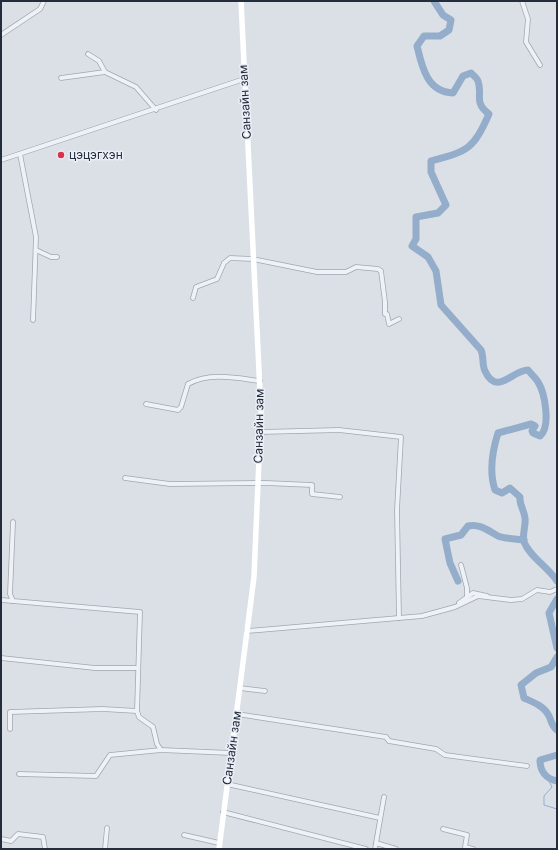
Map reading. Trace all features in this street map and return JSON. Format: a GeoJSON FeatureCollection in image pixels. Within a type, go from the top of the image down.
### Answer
{"type":"FeatureCollection","features":[{"type":"Feature","properties":{"kind":"main road","name":"Санзайн зам"},"geometry":{"type":"LineString","coordinates":[[219,846],[254,577],[260,432],[260,381],[241,1]]}},
{"type":"Feature","properties":{"kind":"street"},"geometry":{"type":"LineString","coordinates":[[1,35],[40,10],[44,1]]}},
{"type":"Feature","properties":{"kind":"street"},"geometry":{"type":"LineString","coordinates":[[522,1],[528,19],[526,42],[540,65]]}},
{"type":"Feature","properties":{"kind":"street"},"geometry":{"type":"LineString","coordinates":[[88,54],[99,61],[105,72]]}},
{"type":"Feature","properties":{"kind":"street"},"geometry":{"type":"LineString","coordinates":[[61,78],[105,72],[136,87],[156,110]]}},
{"type":"Feature","properties":{"kind":"street"},"geometry":{"type":"LineString","coordinates":[[1,160],[156,110],[244,79]]}},
{"type":"Feature","properties":{"kind":"street"},"geometry":{"type":"LineString","coordinates":[[20,154],[36,237],[33,320]]}},
{"type":"Feature","properties":{"kind":"street"},"geometry":{"type":"LineString","coordinates":[[36,250],[57,257]]}},
{"type":"Feature","properties":{"kind":"street"},"geometry":{"type":"LineString","coordinates":[[193,298],[196,287],[217,279],[224,263],[230,258],[253,259],[317,272],[346,272],[356,267],[378,269],[383,281],[385,314],[387,314],[389,324],[399,319]]}},
{"type":"Feature","properties":{"kind":"street"},"geometry":{"type":"LineString","coordinates":[[146,404],[178,410],[181,407],[188,384],[204,378],[222,377],[260,381]]}},
{"type":"Feature","properties":{"kind":"street"},"geometry":{"type":"LineString","coordinates":[[260,432],[339,430],[401,437],[397,510],[399,618]]}},
{"type":"Feature","properties":{"kind":"street"},"geometry":{"type":"LineString","coordinates":[[125,478],[170,484],[266,483],[312,486],[312,494],[340,497]]}},
{"type":"Feature","properties":{"kind":"street"},"geometry":{"type":"LineString","coordinates":[[12,601],[10,594],[13,522]]}},
{"type":"Feature","properties":{"kind":"street"},"geometry":{"type":"LineString","coordinates":[[461,565],[467,588],[467,596]]}},
{"type":"Feature","properties":{"kind":"street"},"geometry":{"type":"LineString","coordinates":[[247,631],[422,616],[455,606],[478,596],[511,600],[522,599],[537,590],[550,592],[557,589]]}},
{"type":"Feature","properties":{"kind":"street"},"geometry":{"type":"LineString","coordinates":[[455,606],[467,596],[476,593],[489,597]]}},
{"type":"Feature","properties":{"kind":"street"},"geometry":{"type":"LineString","coordinates":[[1,600],[140,612],[137,711],[139,717],[153,727],[157,744],[161,750]]}},
{"type":"Feature","properties":{"kind":"street"},"geometry":{"type":"LineString","coordinates":[[1,658],[95,668],[138,668]]}},
{"type":"Feature","properties":{"kind":"street"},"geometry":{"type":"LineString","coordinates":[[240,688],[265,691]]}},
{"type":"Feature","properties":{"kind":"street"},"geometry":{"type":"LineString","coordinates":[[10,729],[10,712],[102,709],[137,711]]}},
{"type":"Feature","properties":{"kind":"street"},"geometry":{"type":"LineString","coordinates":[[237,714],[386,737],[389,741],[436,749],[445,756],[527,766]]}},
{"type":"Feature","properties":{"kind":"street"},"geometry":{"type":"LineString","coordinates":[[19,774],[96,776],[110,754],[161,750],[231,753]]}},
{"type":"Feature","properties":{"kind":"street"},"geometry":{"type":"LineString","coordinates":[[227,784],[380,818]]}},
{"type":"Feature","properties":{"kind":"street"},"geometry":{"type":"LineString","coordinates":[[375,849],[384,797]]}},
{"type":"Feature","properties":{"kind":"street"},"geometry":{"type":"LineString","coordinates":[[223,812],[366,849]]}},
{"type":"Feature","properties":{"kind":"street"},"geometry":{"type":"LineString","coordinates":[[104,849],[107,828]]}},
{"type":"Feature","properties":{"kind":"street"},"geometry":{"type":"LineString","coordinates":[[443,829],[466,835],[465,847],[473,849]]}},
{"type":"Feature","properties":{"kind":"street"},"geometry":{"type":"LineString","coordinates":[[1,839],[11,841],[18,834],[43,837],[45,849]]}},
{"type":"Feature","properties":{"kind":"street"},"geometry":{"type":"LineString","coordinates":[[184,835],[219,846]]}},
{"type":"Feature","properties":{"kind":"street"},"geometry":{"type":"LineString","coordinates":[[376,843],[396,849]]}},
{"type":"Feature","properties":{"kind":"waterway"},"geometry":{"type":"LineString","coordinates":[[434,1],[443,15],[451,20],[449,30],[440,36],[424,36],[417,46],[427,77],[437,88],[444,92],[453,93],[463,76],[471,73],[478,81],[481,106],[489,114],[478,135],[468,147],[461,151],[431,161],[431,172],[446,205],[438,213],[416,217],[416,239],[412,246],[428,257],[436,271],[441,305],[481,350],[484,369],[490,378],[495,382],[500,382],[522,371],[528,370],[541,387],[546,410],[543,432],[540,436],[533,433],[532,431],[535,426],[531,424],[498,433],[494,447],[492,476],[495,490],[502,493],[510,488],[520,497],[525,518],[523,536],[524,542],[530,552],[557,581]]}},
{"type":"Feature","properties":{"kind":"waterway"},"geometry":{"type":"LineString","coordinates":[[458,581],[450,563],[445,539],[461,535],[468,526],[477,526],[501,537],[524,540]]}},
{"type":"Feature","properties":{"kind":"waterway"},"geometry":{"type":"LineString","coordinates":[[557,599],[549,613],[557,648]]}},
{"type":"Feature","properties":{"kind":"waterway"},"geometry":{"type":"LineString","coordinates":[[557,657],[551,667],[536,673],[521,685],[524,698],[538,705],[544,710],[557,730]]}},
{"type":"Feature","properties":{"kind":"waterway"},"geometry":{"type":"LineString","coordinates":[[557,755],[540,760],[541,768],[544,774],[557,781]]}},
{"type":"Feature","properties":{"kind":"waterway"},"geometry":{"type":"LineString","coordinates":[[547,777],[552,787],[544,796],[544,805],[557,809]]}},
{"type":"Feature","properties":{"kind":"place","name":"цэцэгхэн"},"geometry":{"type":"Point","coordinates":[61,155]}}]}
